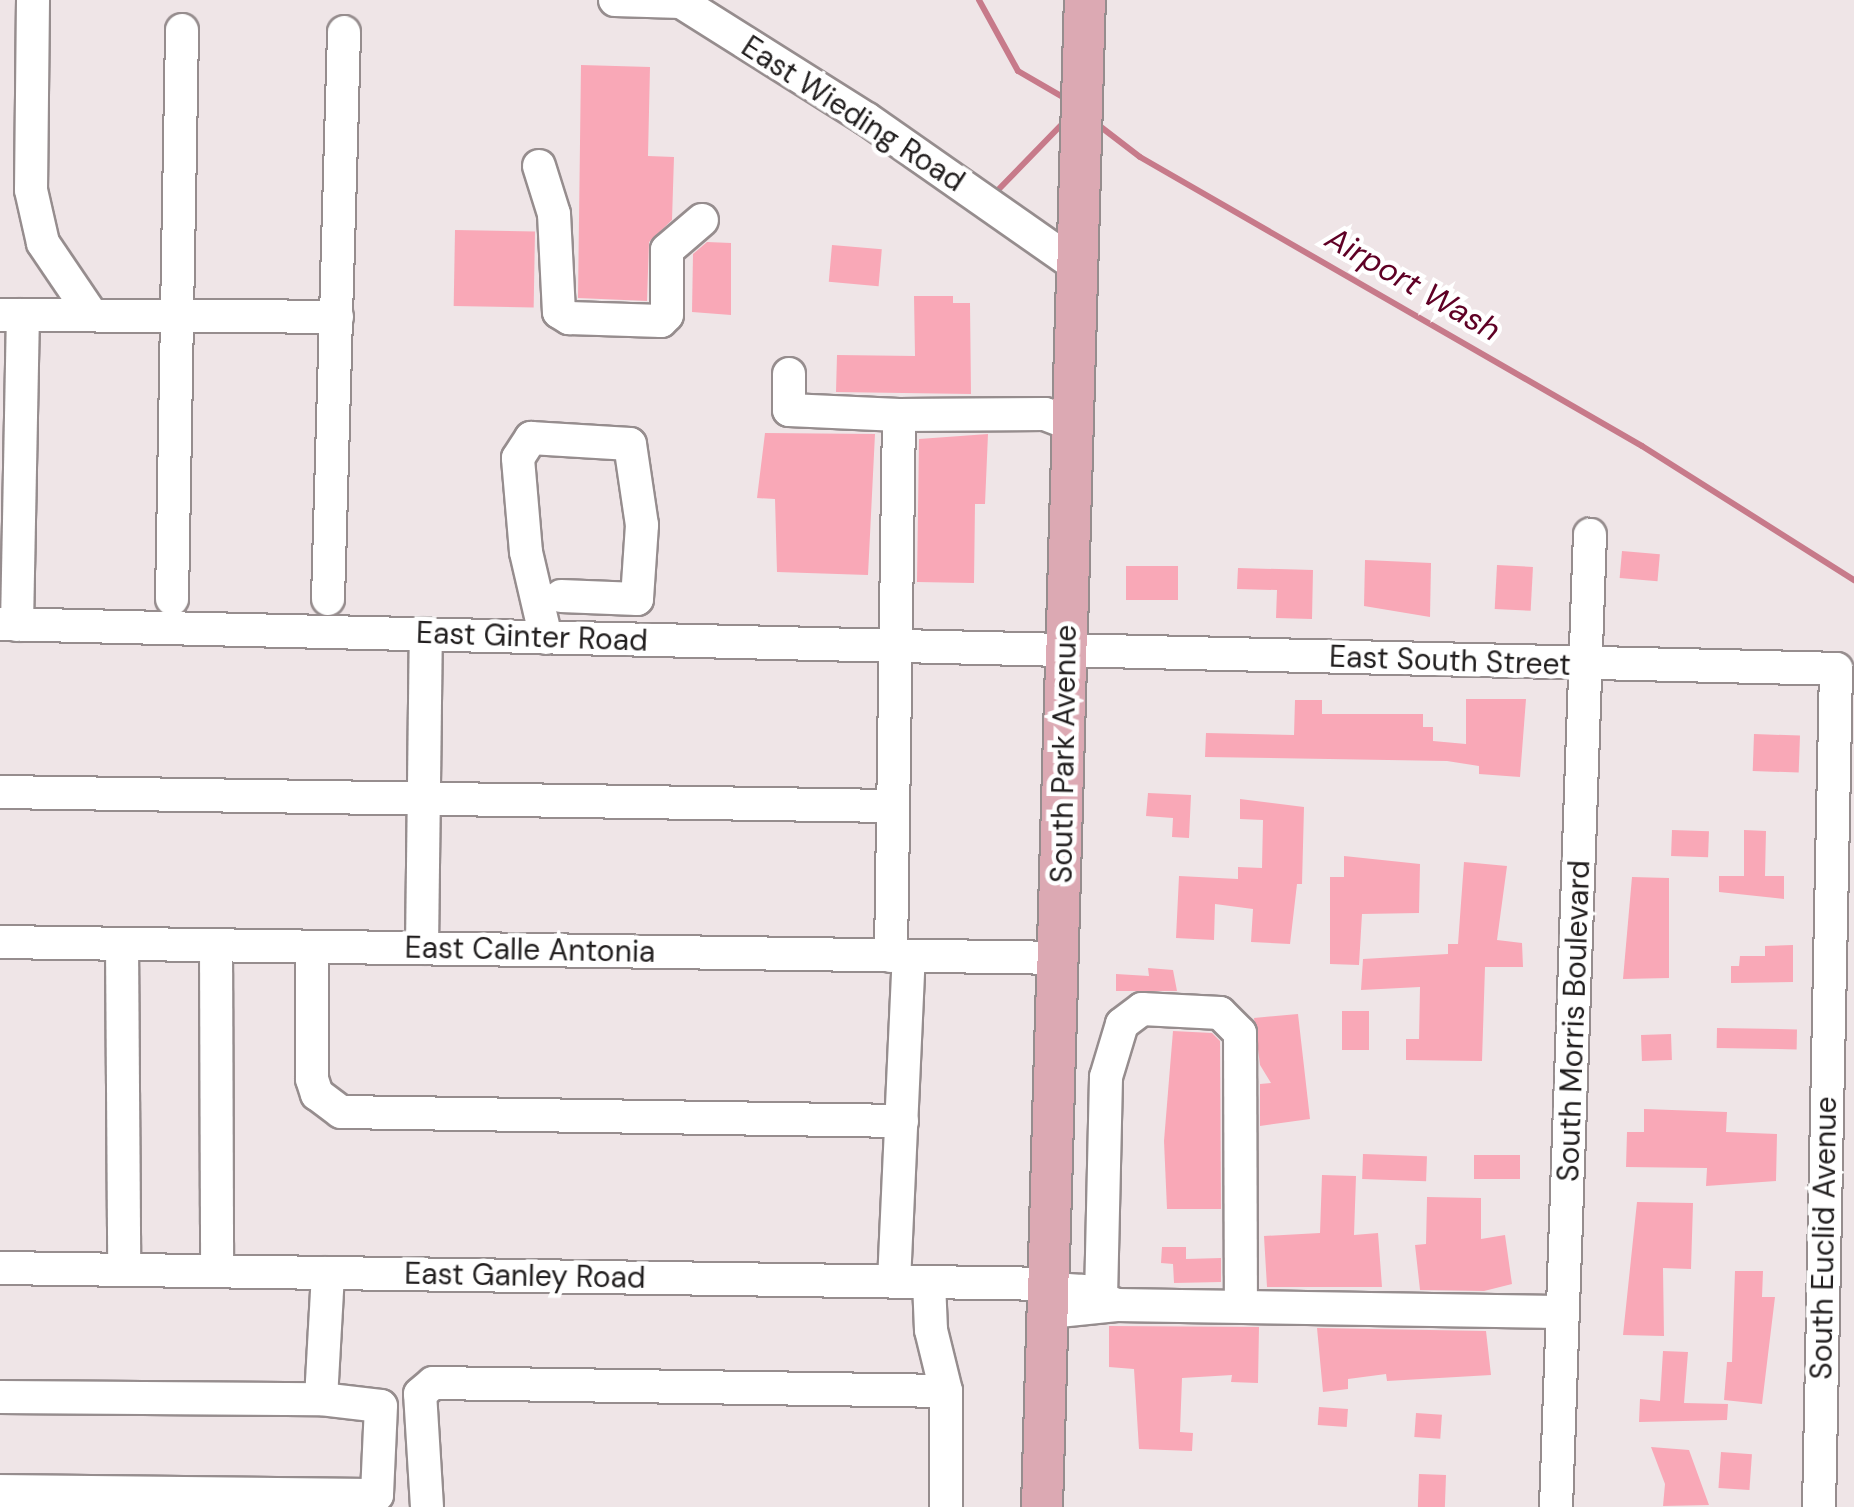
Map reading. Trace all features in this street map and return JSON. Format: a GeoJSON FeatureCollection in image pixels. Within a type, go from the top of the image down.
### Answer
{"type":"FeatureCollection","features":[{"type":"Feature","properties":{"kind":"main road","name":"South Park Avenue"},"geometry":{"type":"LineString","coordinates":[[1042,1507],[1061,958],[1065,651],[1085,0]]}},
{"type":"Feature","properties":{"kind":"street"},"geometry":{"type":"LineString","coordinates":[[33,0],[30,190],[43,243],[90,314]]}},
{"type":"Feature","properties":{"kind":"street","name":"East Wieding Road"},"geometry":{"type":"LineString","coordinates":[[615,0],[681,2],[867,119],[1078,266]]}},
{"type":"Feature","properties":{"kind":"street"},"geometry":{"type":"LineString","coordinates":[[172,599],[182,30]]}},
{"type":"Feature","properties":{"kind":"street"},"geometry":{"type":"LineString","coordinates":[[328,599],[344,32]]}},
{"type":"Feature","properties":{"kind":"street"},"geometry":{"type":"LineString","coordinates":[[539,166],[554,214],[559,312],[568,318],[661,321],[667,315],[667,250],[702,220]]}},
{"type":"Feature","properties":{"kind":"street"},"geometry":{"type":"LineString","coordinates":[[9,624],[11,315],[337,316]]}},
{"type":"Feature","properties":{"kind":"street"},"geometry":{"type":"LineString","coordinates":[[789,374],[789,410],[899,415],[1045,414],[1073,425]]}},
{"type":"Feature","properties":{"kind":"street"},"geometry":{"type":"LineString","coordinates":[[894,1282],[902,1120],[894,806],[899,415]]}},
{"type":"Feature","properties":{"kind":"street"},"geometry":{"type":"LineString","coordinates":[[546,638],[526,552],[518,458],[531,438],[630,444],[642,525],[636,599],[561,596]]}},
{"type":"Feature","properties":{"kind":"street","name":"South Morris Boulevard"},"geometry":{"type":"LineString","coordinates":[[1556,1507],[1590,535]]}},
{"type":"Feature","properties":{"kind":"street","name":"East Ginter Road"},"geometry":{"type":"LineString","coordinates":[[9,624],[1065,651]]}},
{"type":"Feature","properties":{"kind":"street"},"geometry":{"type":"LineString","coordinates":[[422,948],[426,634]]}},
{"type":"Feature","properties":{"kind":"street","name":"East South Street"},"geometry":{"type":"LineString","coordinates":[[1065,651],[1836,670]]}},
{"type":"Feature","properties":{"kind":"street","name":"South Euclid Avenue"},"geometry":{"type":"LineString","coordinates":[[1819,1507],[1836,670]]}},
{"type":"Feature","properties":{"kind":"street"},"geometry":{"type":"LineString","coordinates":[[0,792],[894,806]]}},
{"type":"Feature","properties":{"kind":"street","name":"East Calle Antonia"},"geometry":{"type":"LineString","coordinates":[[0,942],[1061,958]]}},
{"type":"Feature","properties":{"kind":"street"},"geometry":{"type":"LineString","coordinates":[[122,944],[124,1270]]}},
{"type":"Feature","properties":{"kind":"street"},"geometry":{"type":"LineString","coordinates":[[216,945],[218,1271]]}},
{"type":"Feature","properties":{"kind":"street"},"geometry":{"type":"LineString","coordinates":[[312,946],[312,1079],[317,1094],[340,1112],[902,1120]]}},
{"type":"Feature","properties":{"kind":"street"},"geometry":{"type":"LineString","coordinates":[[1109,1301],[1106,1077],[1122,1024],[1142,1009],[1220,1013],[1240,1033],[1240,1305]]}},
{"type":"Feature","properties":{"kind":"street","name":"East Ganley Road"},"geometry":{"type":"LineString","coordinates":[[0,1268],[929,1282],[1109,1301],[1563,1312]]}},
{"type":"Feature","properties":{"kind":"street"},"geometry":{"type":"LineString","coordinates":[[322,1399],[328,1273]]}},
{"type":"Feature","properties":{"kind":"street"},"geometry":{"type":"LineString","coordinates":[[929,1282],[931,1330],[946,1391],[946,1507]]}},
{"type":"Feature","properties":{"kind":"street"},"geometry":{"type":"LineString","coordinates":[[427,1507],[420,1394],[433,1383],[946,1391]]}},
{"type":"Feature","properties":{"kind":"street"},"geometry":{"type":"LineString","coordinates":[[0,1397],[322,1399],[380,1406],[378,1495],[0,1491]]}},
{"type":"Feature","properties":{"kind":"building"},"geometry":{"type":"Polygon","coordinates":[[[581,65],[650,67],[648,156],[674,157],[672,220],[649,242],[647,301],[578,298],[581,65]]]}},
{"type":"Feature","properties":{"kind":"building"},"geometry":{"type":"Polygon","coordinates":[[[455,230],[535,231],[534,307],[454,306],[455,230]]]}},
{"type":"Feature","properties":{"kind":"building"},"geometry":{"type":"Polygon","coordinates":[[[707,242],[731,243],[731,315],[692,312],[693,254],[707,242]]]}},
{"type":"Feature","properties":{"kind":"building"},"geometry":{"type":"Polygon","coordinates":[[[832,245],[882,249],[879,286],[829,282],[832,245]]]}},
{"type":"Feature","properties":{"kind":"building"},"geometry":{"type":"Polygon","coordinates":[[[914,296],[953,296],[953,303],[970,303],[971,394],[836,392],[837,355],[915,356],[914,296]]]}},
{"type":"Feature","properties":{"kind":"building"},"geometry":{"type":"Polygon","coordinates":[[[765,433],[875,434],[868,575],[777,572],[775,499],[757,498],[765,433]]]}},
{"type":"Feature","properties":{"kind":"building"},"geometry":{"type":"Polygon","coordinates":[[[988,434],[985,504],[975,504],[974,583],[917,582],[919,439],[988,434]]]}},
{"type":"Feature","properties":{"kind":"building"},"geometry":{"type":"Polygon","coordinates":[[[1622,551],[1660,554],[1658,581],[1620,578],[1622,551]]]}},
{"type":"Feature","properties":{"kind":"building"},"geometry":{"type":"Polygon","coordinates":[[[1365,560],[1431,563],[1430,617],[1364,606],[1365,560]]]}},
{"type":"Feature","properties":{"kind":"building"},"geometry":{"type":"Polygon","coordinates":[[[1497,565],[1533,567],[1531,611],[1495,609],[1497,565]]]}},
{"type":"Feature","properties":{"kind":"building"},"geometry":{"type":"Polygon","coordinates":[[[1126,566],[1178,566],[1178,600],[1126,600],[1126,566]]]}},
{"type":"Feature","properties":{"kind":"building"},"geometry":{"type":"Polygon","coordinates":[[[1238,568],[1313,570],[1312,619],[1276,618],[1277,590],[1237,589],[1238,568]]]}},
{"type":"Feature","properties":{"kind":"building"},"geometry":{"type":"Polygon","coordinates":[[[1466,699],[1526,699],[1520,777],[1479,774],[1479,766],[1447,761],[1205,757],[1206,733],[1294,735],[1295,700],[1322,700],[1322,714],[1423,714],[1423,727],[1433,727],[1433,741],[1466,744],[1466,699]]]}},
{"type":"Feature","properties":{"kind":"building"},"geometry":{"type":"Polygon","coordinates":[[[1754,734],[1800,736],[1799,773],[1753,771],[1754,734]]]}},
{"type":"Feature","properties":{"kind":"building"},"geometry":{"type":"Polygon","coordinates":[[[1148,793],[1191,795],[1189,838],[1172,837],[1173,818],[1146,816],[1148,793]]]}},
{"type":"Feature","properties":{"kind":"building"},"geometry":{"type":"Polygon","coordinates":[[[1240,799],[1304,807],[1302,884],[1297,884],[1290,944],[1251,942],[1253,909],[1215,904],[1214,940],[1176,938],[1179,876],[1238,879],[1238,867],[1262,868],[1263,820],[1240,819],[1240,799]]]}},
{"type":"Feature","properties":{"kind":"building"},"geometry":{"type":"Polygon","coordinates":[[[1672,830],[1709,831],[1708,857],[1671,856],[1672,830]]]}},
{"type":"Feature","properties":{"kind":"building"},"geometry":{"type":"Polygon","coordinates":[[[1744,830],[1766,831],[1765,876],[1784,876],[1784,899],[1719,892],[1719,876],[1744,876],[1744,830]]]}},
{"type":"Feature","properties":{"kind":"building"},"geometry":{"type":"Polygon","coordinates":[[[1344,856],[1420,864],[1419,913],[1362,914],[1359,965],[1330,964],[1330,877],[1344,877],[1344,856]]]}},
{"type":"Feature","properties":{"kind":"building"},"geometry":{"type":"Polygon","coordinates":[[[1464,862],[1507,866],[1497,940],[1522,943],[1523,967],[1485,967],[1482,1061],[1406,1060],[1406,1039],[1419,1039],[1420,987],[1361,990],[1363,959],[1448,954],[1448,944],[1458,944],[1464,862]]]}},
{"type":"Feature","properties":{"kind":"building"},"geometry":{"type":"Polygon","coordinates":[[[1632,877],[1669,878],[1669,978],[1623,979],[1632,877]]]}},
{"type":"Feature","properties":{"kind":"building"},"geometry":{"type":"Polygon","coordinates":[[[1793,945],[1793,982],[1731,983],[1731,966],[1739,966],[1740,956],[1765,956],[1765,946],[1793,945]]]}},
{"type":"Feature","properties":{"kind":"building"},"geometry":{"type":"Polygon","coordinates":[[[1148,968],[1173,970],[1177,991],[1116,991],[1116,974],[1149,976],[1148,968]]]}},
{"type":"Feature","properties":{"kind":"building"},"geometry":{"type":"Polygon","coordinates":[[[1342,1011],[1369,1011],[1369,1050],[1342,1050],[1342,1011]]]}},
{"type":"Feature","properties":{"kind":"building"},"geometry":{"type":"Polygon","coordinates":[[[1298,1014],[1310,1119],[1260,1126],[1260,1084],[1271,1083],[1260,1065],[1254,1018],[1298,1014]]]}},
{"type":"Feature","properties":{"kind":"building"},"geometry":{"type":"Polygon","coordinates":[[[1717,1028],[1797,1029],[1797,1049],[1717,1048],[1717,1028]]]}},
{"type":"Feature","properties":{"kind":"building"},"geometry":{"type":"Polygon","coordinates":[[[1173,1031],[1212,1033],[1220,1041],[1221,1209],[1167,1209],[1164,1141],[1173,1031]]]}},
{"type":"Feature","properties":{"kind":"building"},"geometry":{"type":"Polygon","coordinates":[[[1671,1034],[1672,1060],[1642,1061],[1641,1035],[1671,1034]]]}},
{"type":"Feature","properties":{"kind":"building"},"geometry":{"type":"Polygon","coordinates":[[[1644,1109],[1727,1112],[1726,1132],[1777,1134],[1776,1181],[1706,1186],[1707,1168],[1626,1167],[1627,1132],[1644,1132],[1644,1109]]]}},
{"type":"Feature","properties":{"kind":"building"},"geometry":{"type":"Polygon","coordinates":[[[1363,1154],[1427,1156],[1426,1181],[1362,1179],[1363,1154]]]}},
{"type":"Feature","properties":{"kind":"building"},"geometry":{"type":"Polygon","coordinates":[[[1474,1155],[1520,1155],[1520,1179],[1474,1179],[1474,1155]]]}},
{"type":"Feature","properties":{"kind":"building"},"geometry":{"type":"Polygon","coordinates":[[[1322,1175],[1356,1176],[1354,1235],[1378,1233],[1382,1287],[1267,1287],[1264,1236],[1320,1233],[1322,1175]]]}},
{"type":"Feature","properties":{"kind":"building"},"geometry":{"type":"Polygon","coordinates":[[[1427,1197],[1481,1198],[1481,1239],[1505,1235],[1512,1284],[1484,1291],[1420,1290],[1415,1245],[1426,1244],[1427,1197]]]}},
{"type":"Feature","properties":{"kind":"building"},"geometry":{"type":"Polygon","coordinates":[[[1637,1202],[1693,1203],[1691,1269],[1663,1268],[1664,1336],[1623,1335],[1637,1202]]]}},
{"type":"Feature","properties":{"kind":"building"},"geometry":{"type":"Polygon","coordinates":[[[1162,1247],[1186,1247],[1186,1259],[1221,1258],[1221,1282],[1174,1283],[1173,1264],[1161,1263],[1162,1247]]]}},
{"type":"Feature","properties":{"kind":"building"},"geometry":{"type":"Polygon","coordinates":[[[1735,1271],[1763,1271],[1762,1297],[1775,1297],[1762,1404],[1724,1400],[1727,1362],[1732,1362],[1735,1271]]]}},
{"type":"Feature","properties":{"kind":"building"},"geometry":{"type":"Polygon","coordinates":[[[1109,1326],[1259,1327],[1258,1383],[1231,1382],[1232,1375],[1182,1378],[1180,1432],[1193,1433],[1192,1451],[1139,1449],[1134,1369],[1109,1367],[1109,1326]]]}},
{"type":"Feature","properties":{"kind":"building"},"geometry":{"type":"Polygon","coordinates":[[[1317,1328],[1486,1331],[1491,1375],[1387,1381],[1386,1374],[1348,1379],[1348,1389],[1323,1392],[1317,1328]]]}},
{"type":"Feature","properties":{"kind":"building"},"geometry":{"type":"Polygon","coordinates":[[[1663,1351],[1688,1352],[1684,1403],[1728,1404],[1727,1420],[1639,1422],[1640,1399],[1660,1401],[1663,1351]]]}},
{"type":"Feature","properties":{"kind":"building"},"geometry":{"type":"Polygon","coordinates":[[[1319,1407],[1348,1409],[1347,1427],[1318,1425],[1319,1407]]]}},
{"type":"Feature","properties":{"kind":"building"},"geometry":{"type":"Polygon","coordinates":[[[1416,1413],[1442,1415],[1440,1439],[1414,1437],[1416,1413]]]}},
{"type":"Feature","properties":{"kind":"building"},"geometry":{"type":"Polygon","coordinates":[[[1651,1447],[1689,1450],[1709,1505],[1663,1506],[1665,1484],[1651,1447]]]}},
{"type":"Feature","properties":{"kind":"building"},"geometry":{"type":"Polygon","coordinates":[[[1721,1452],[1752,1454],[1749,1490],[1718,1488],[1721,1452]]]}},
{"type":"Feature","properties":{"kind":"building"},"geometry":{"type":"Polygon","coordinates":[[[1419,1474],[1446,1475],[1445,1507],[1418,1507],[1419,1474]]]}},
{"type":"Feature","properties":{"kind":"waterway","name":"Airport Wash"},"geometry":{"type":"LineString","coordinates":[[979,0],[1018,71],[1068,100]]}},
{"type":"Feature","properties":{"kind":"waterway"},"geometry":{"type":"LineString","coordinates":[[998,190],[1067,119]]}},
{"type":"Feature","properties":{"kind":"waterway","name":"Airport Wash"},"geometry":{"type":"LineString","coordinates":[[1097,124],[1140,157],[1642,446],[1854,580]]}}]}
